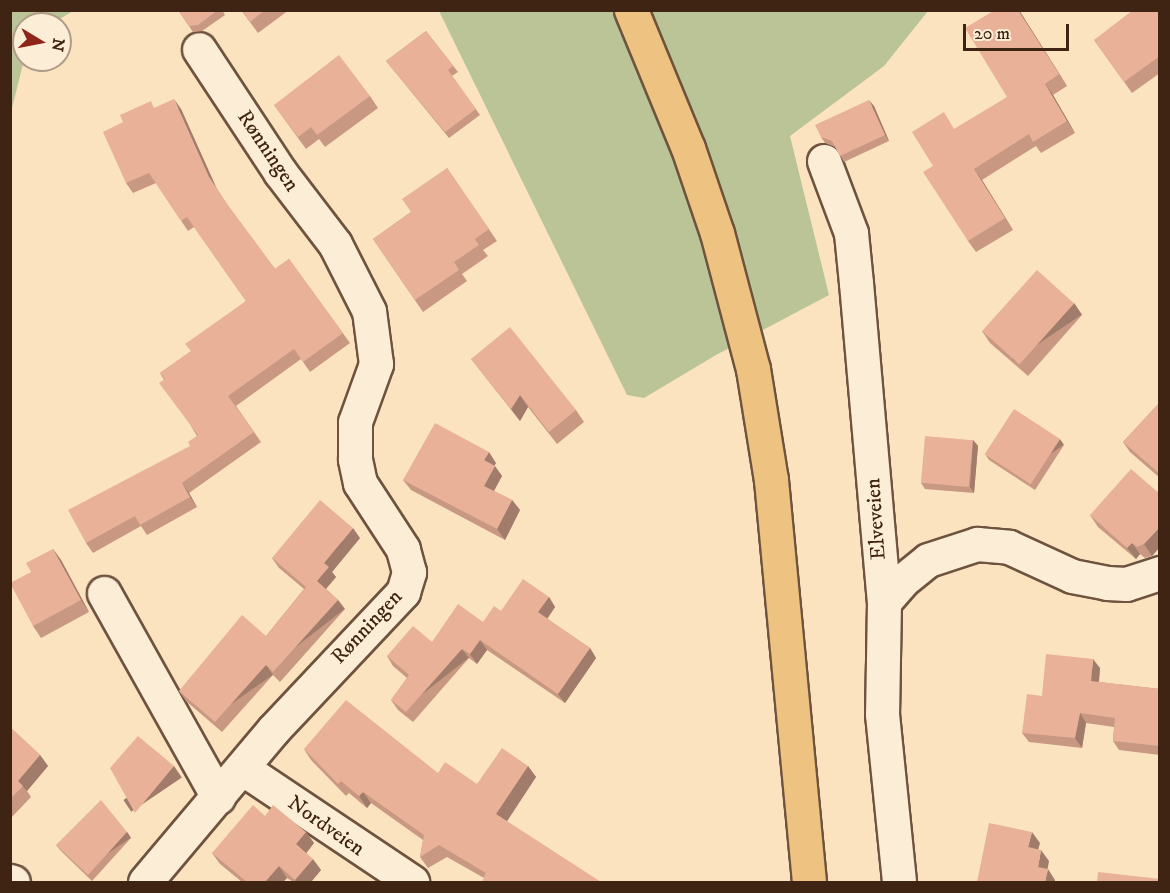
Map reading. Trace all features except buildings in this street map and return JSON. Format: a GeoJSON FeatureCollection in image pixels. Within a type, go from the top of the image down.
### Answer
{"type":"FeatureCollection","features":[{"type":"Feature","properties":{"kind":"main road"},"geometry":{"type":"LineString","coordinates":[[631,10],[688,148],[717,233],[753,369],[771,480],[809,882]]}},
{"type":"Feature","properties":{"kind":"street","name":"Rønningen"},"geometry":{"type":"LineString","coordinates":[[145,882],[369,625],[403,592],[409,572],[403,549],[360,483],[356,459],[355,422],[376,364],[369,311],[335,244],[280,172],[199,49]]}},
{"type":"Feature","properties":{"kind":"street","name":"Elveveien"},"geometry":{"type":"LineString","coordinates":[[824,161],[851,233],[884,602],[882,714],[899,882]]}},
{"type":"Feature","properties":{"kind":"street"},"geometry":{"type":"LineString","coordinates":[[884,602],[902,581],[928,560],[977,544],[1009,547],[1072,576],[1107,583],[1126,584],[1160,573]]}},
{"type":"Feature","properties":{"kind":"street"},"geometry":{"type":"LineString","coordinates":[[104,593],[218,797]]}},
{"type":"Feature","properties":{"kind":"street","name":"Nordveien"},"geometry":{"type":"LineString","coordinates":[[242,768],[412,882]]}},
{"type":"Feature","properties":{"kind":"green space"},"geometry":{"type":"Polygon","coordinates":[[[11,10],[73,11],[12,12],[12,72],[21,72],[11,112],[11,10]]]}},
{"type":"Feature","properties":{"kind":"green space"},"geometry":{"type":"Polygon","coordinates":[[[439,11],[928,11],[884,66],[790,136],[829,295],[716,355],[644,398],[627,395],[439,11]]]}}]}
